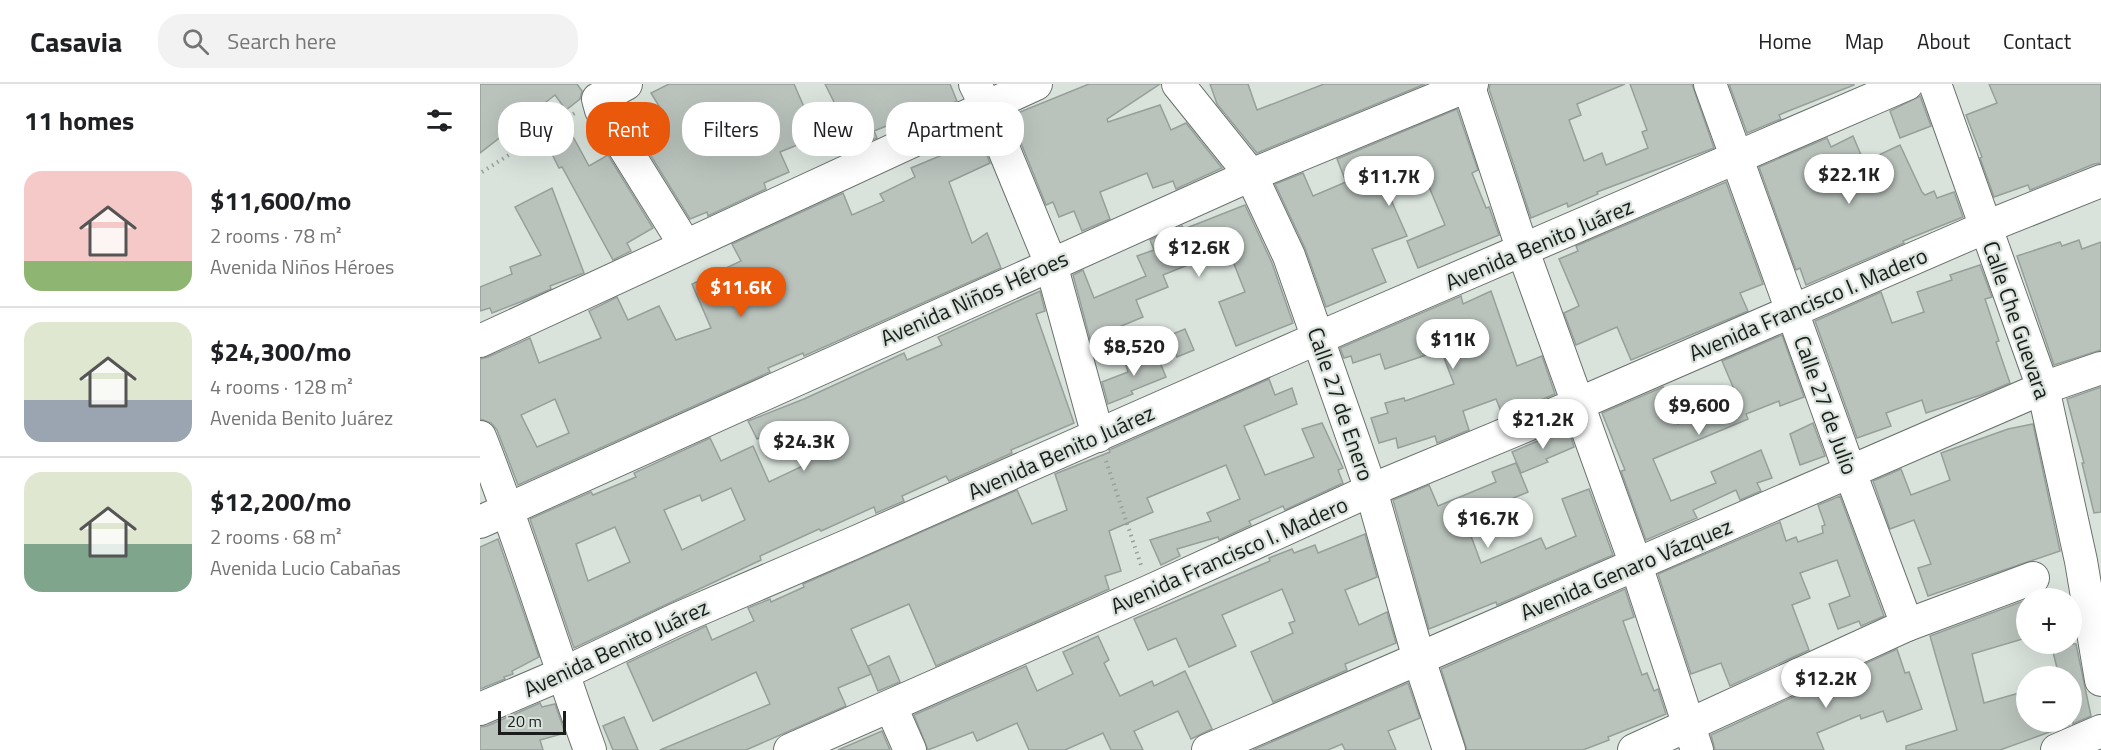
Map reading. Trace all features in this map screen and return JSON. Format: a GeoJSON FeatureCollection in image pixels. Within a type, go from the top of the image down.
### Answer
{"type":"FeatureCollection","features":[{"type":"Feature","properties":{"kind":"street"},"geometry":{"type":"LineString","coordinates":[[626,84],[598,99],[602,110],[686,245]]}},
{"type":"Feature","properties":{"kind":"street"},"geometry":{"type":"LineString","coordinates":[[480,341],[686,245],[980,95],[1036,84]]}},
{"type":"Feature","properties":{"kind":"street","name":"Calle 27 de Enero"},"geometry":{"type":"LineString","coordinates":[[1178,84],[1251,174],[1289,256],[1371,490],[1419,659],[1449,750]]}},
{"type":"Feature","properties":{"kind":"street"},"geometry":{"type":"LineString","coordinates":[[1470,84],[1523,251],[1636,565],[1693,738]]}},
{"type":"Feature","properties":{"kind":"street","name":"Avenida Niños Héroes"},"geometry":{"type":"LineString","coordinates":[[480,522],[1251,174],[1470,84]]}},
{"type":"Feature","properties":{"kind":"street","name":"Calle 27 de Julio"},"geometry":{"type":"LineString","coordinates":[[1710,84],[1907,625]]}},
{"type":"Feature","properties":{"kind":"street","name":"Avenida Benito Juárez"},"geometry":{"type":"LineString","coordinates":[[480,709],[562,674],[677,619],[1318,338],[1907,84]]}},
{"type":"Feature","properties":{"kind":"street","name":"Calle Che Guevara"},"geometry":{"type":"LineString","coordinates":[[1935,84],[2043,388],[2091,558],[2101,680]]}},
{"type":"Feature","properties":{"kind":"street"},"geometry":{"type":"LineString","coordinates":[[980,95],[1051,264],[1098,436]]}},
{"type":"Feature","properties":{"kind":"street","name":"Avenida Francisco I. Madero"},"geometry":{"type":"LineString","coordinates":[[790,750],[891,707],[1371,490],[2101,180]]}},
{"type":"Feature","properties":{"kind":"street","name":"Avenida Genaro Vázquez"},"geometry":{"type":"LineString","coordinates":[[1208,750],[2043,388],[2101,368]]}},
{"type":"Feature","properties":{"kind":"street"},"geometry":{"type":"LineString","coordinates":[[480,437],[509,510],[562,674],[590,750]]}},
{"type":"Feature","properties":{"kind":"street"},"geometry":{"type":"LineString","coordinates":[[1634,750],[1693,738],[1907,625],[2033,578]]}},
{"type":"Feature","properties":{"kind":"street"},"geometry":{"type":"LineString","coordinates":[[891,707],[910,750]]}},
{"type":"Feature","properties":{"kind":"street"},"geometry":{"type":"LineString","coordinates":[[2057,750],[2101,732]]}},
{"type":"Feature","properties":{"kind":"path"},"geometry":{"type":"LineString","coordinates":[[482,172],[598,99]]}},
{"type":"Feature","properties":{"kind":"path"},"geometry":{"type":"LineString","coordinates":[[1098,436],[1150,591]]}},
{"type":"Feature","properties":{"kind":"building"},"geometry":{"type":"Polygon","coordinates":[[[480,84],[577,84],[582,91],[580,99],[574,104],[560,102],[555,95],[546,102],[498,102],[498,139],[480,153],[480,84]]]}},
{"type":"Feature","properties":{"kind":"building"},"geometry":{"type":"Polygon","coordinates":[[[669,84],[794,84],[802,102],[792,102],[792,147],[780,152],[789,172],[764,183],[766,189],[708,216],[707,212],[690,219],[651,156],[670,156],[670,102],[656,102],[651,93],[669,84]]]}},
{"type":"Feature","properties":{"kind":"building"},"geometry":{"type":"Polygon","coordinates":[[[825,84],[950,84],[957,101],[886,102],[886,126],[874,131],[874,102],[834,102],[825,84]]]}},
{"type":"Feature","properties":{"kind":"building"},"geometry":{"type":"Polygon","coordinates":[[[1089,84],[1160,84],[1107,119],[1108,122],[1160,105],[1171,130],[1186,123],[1222,168],[1176,189],[1173,181],[1153,188],[1147,173],[1100,192],[1110,219],[1082,231],[1074,211],[1059,217],[1053,202],[1046,205],[1024,151],[1024,110],[1089,84]]]}},
{"type":"Feature","properties":{"kind":"building"},"geometry":{"type":"Polygon","coordinates":[[[1210,84],[1248,84],[1257,110],[1324,84],[1425,84],[1257,153],[1217,104],[1210,84]]]}},
{"type":"Feature","properties":{"kind":"building"},"geometry":{"type":"Polygon","coordinates":[[[1490,84],[1625,84],[1577,104],[1581,115],[1569,120],[1584,161],[1602,153],[1606,165],[1648,148],[1642,132],[1647,130],[1630,84],[1692,84],[1714,148],[1597,192],[1598,194],[1568,207],[1567,203],[1531,218],[1489,89],[1490,84]]]}},
{"type":"Feature","properties":{"kind":"building"},"geometry":{"type":"Polygon","coordinates":[[[1729,84],[1854,85],[1779,115],[1781,119],[1747,133],[1729,84]]]}},
{"type":"Feature","properties":{"kind":"building"},"geometry":{"type":"Polygon","coordinates":[[[1989,84],[2101,84],[2101,163],[2030,190],[2028,185],[1994,197],[1966,115],[1997,103],[1989,84]]]}},
{"type":"Feature","properties":{"kind":"building"},"geometry":{"type":"Polygon","coordinates":[[[1920,96],[1931,126],[1900,138],[1890,111],[1920,96]]]}},
{"type":"Feature","properties":{"kind":"building"},"geometry":{"type":"Polygon","coordinates":[[[1457,109],[1478,170],[1472,173],[1486,208],[1489,207],[1499,235],[1418,268],[1407,241],[1445,225],[1422,170],[1385,186],[1407,236],[1372,249],[1386,282],[1326,307],[1305,248],[1275,184],[1303,173],[1313,196],[1346,182],[1337,159],[1457,109]]]}},
{"type":"Feature","properties":{"kind":"building"},"geometry":{"type":"Polygon","coordinates":[[[1853,136],[1864,162],[1900,145],[1922,192],[1925,195],[1934,191],[1937,198],[1954,192],[1963,217],[1903,241],[1904,243],[1806,285],[1800,268],[1796,270],[1759,167],[1827,138],[1831,147],[1853,136]]]}},
{"type":"Feature","properties":{"kind":"building"},"geometry":{"type":"Polygon","coordinates":[[[574,138],[589,166],[609,156],[653,228],[627,243],[631,251],[613,260],[562,167],[559,168],[553,156],[574,156],[574,138]]]}},
{"type":"Feature","properties":{"kind":"building"},"geometry":{"type":"Polygon","coordinates":[[[940,156],[987,156],[990,163],[949,182],[972,243],[987,233],[1001,268],[804,356],[803,353],[768,368],[770,372],[518,485],[497,430],[491,423],[480,419],[480,359],[530,338],[539,363],[601,338],[589,311],[617,297],[628,320],[659,306],[676,340],[711,328],[692,284],[741,261],[732,244],[843,193],[852,215],[884,201],[880,194],[915,177],[911,168],[940,156]],[[555,399],[521,415],[537,447],[569,433],[555,399]]]}},
{"type":"Feature","properties":{"kind":"building"},"geometry":{"type":"Polygon","coordinates":[[[1726,182],[1763,284],[1740,293],[1748,311],[1631,360],[1617,327],[1576,345],[1564,313],[1579,306],[1559,259],[1578,251],[1576,246],[1726,182]]]}},
{"type":"Feature","properties":{"kind":"building"},"geometry":{"type":"Polygon","coordinates":[[[552,188],[584,273],[492,313],[490,308],[480,311],[480,287],[512,274],[510,267],[541,255],[515,207],[552,188]]]}},
{"type":"Feature","properties":{"kind":"building"},"geometry":{"type":"Polygon","coordinates":[[[1245,205],[1272,263],[1293,323],[1236,346],[1219,302],[1245,292],[1229,251],[1225,250],[1163,275],[1168,287],[1136,300],[1143,317],[1090,339],[1073,275],[1083,270],[1094,298],[1146,276],[1137,256],[1154,250],[1150,240],[1182,226],[1184,229],[1245,205]]]}},
{"type":"Feature","properties":{"kind":"building"},"geometry":{"type":"Polygon","coordinates":[[[2079,240],[2082,249],[2101,242],[2101,350],[2054,365],[2017,256],[2060,242],[2062,246],[2079,240]]]}},
{"type":"Feature","properties":{"kind":"building"},"geometry":{"type":"Polygon","coordinates":[[[1980,265],[1992,297],[1985,299],[2010,383],[1926,413],[1922,400],[1886,413],[1891,426],[1857,438],[1815,321],[1881,292],[1892,323],[1924,312],[1917,292],[1952,280],[1950,275],[1980,265]]]}},
{"type":"Feature","properties":{"kind":"building"},"geometry":{"type":"Polygon","coordinates":[[[1040,291],[1045,311],[1036,314],[1074,423],[1011,450],[1012,453],[949,481],[946,476],[902,496],[904,501],[876,513],[874,507],[821,531],[819,529],[760,556],[761,560],[574,648],[530,519],[591,492],[593,495],[636,477],[634,473],[710,438],[721,461],[753,446],[769,482],[807,464],[789,424],[757,439],[748,421],[804,399],[904,353],[907,360],[942,345],[938,337],[1040,291]],[[731,488],[702,501],[700,495],[664,510],[682,550],[745,520],[731,488]],[[615,527],[576,544],[588,581],[630,562],[615,527]]]}},
{"type":"Feature","properties":{"kind":"building"},"geometry":{"type":"Polygon","coordinates":[[[1491,291],[1517,366],[1542,356],[1555,394],[1503,416],[1496,399],[1463,411],[1469,430],[1437,443],[1435,436],[1398,448],[1396,438],[1379,443],[1371,418],[1388,413],[1385,403],[1404,398],[1405,401],[1454,384],[1441,350],[1385,369],[1380,354],[1353,363],[1351,356],[1344,358],[1340,348],[1461,296],[1463,304],[1491,291]]]}},
{"type":"Feature","properties":{"kind":"building"},"geometry":{"type":"Polygon","coordinates":[[[1185,329],[1194,350],[1177,357],[1168,336],[1185,329]]]}},
{"type":"Feature","properties":{"kind":"building"},"geometry":{"type":"Polygon","coordinates":[[[1782,335],[1804,397],[1780,406],[1779,401],[1746,414],[1748,419],[1653,459],[1671,501],[1716,483],[1711,472],[1761,450],[1772,478],[1757,483],[1761,491],[1740,500],[1736,490],[1693,510],[1697,518],[1646,540],[1621,471],[1625,470],[1602,413],[1663,387],[1678,424],[1709,411],[1707,406],[1736,394],[1722,361],[1782,335]]]}},
{"type":"Feature","properties":{"kind":"building"},"geometry":{"type":"Polygon","coordinates":[[[1155,350],[1166,377],[1131,391],[1133,394],[1108,404],[1102,382],[1128,372],[1125,362],[1155,350]]]}},
{"type":"Feature","properties":{"kind":"building"},"geometry":{"type":"Polygon","coordinates":[[[1269,379],[1275,395],[1292,388],[1297,404],[1244,426],[1265,475],[1314,457],[1302,429],[1322,423],[1343,468],[1338,470],[1343,483],[1285,510],[1283,506],[1249,521],[1251,525],[1219,540],[1218,537],[1177,549],[1180,556],[1161,565],[1150,540],[1211,521],[1207,513],[1240,499],[1226,465],[1147,498],[1153,512],[1109,531],[1121,571],[1105,576],[1109,589],[936,666],[909,604],[851,629],[871,674],[838,688],[846,706],[746,750],[660,750],[770,704],[756,672],[653,721],[627,663],[706,626],[712,640],[754,621],[748,608],[770,599],[771,602],[804,587],[803,584],[1017,490],[1032,524],[1067,510],[1055,474],[1110,452],[1109,450],[1269,379]]]}},
{"type":"Feature","properties":{"kind":"building"},"geometry":{"type":"Polygon","coordinates":[[[2101,387],[2101,512],[2094,513],[2067,399],[2101,387]]]}},
{"type":"Feature","properties":{"kind":"building"},"geometry":{"type":"Polygon","coordinates":[[[1813,423],[1825,456],[1800,465],[1790,434],[1813,423]]]}},
{"type":"Feature","properties":{"kind":"building"},"geometry":{"type":"Polygon","coordinates":[[[2033,424],[2060,551],[1928,596],[1918,568],[1931,564],[1914,520],[1890,529],[1873,481],[1901,469],[1911,495],[1950,480],[1941,453],[2008,429],[2033,424]]]}},
{"type":"Feature","properties":{"kind":"building"},"geometry":{"type":"Polygon","coordinates":[[[1568,428],[1574,447],[1546,459],[1548,462],[1521,473],[1512,452],[1568,428]]]}},
{"type":"Feature","properties":{"kind":"building"},"geometry":{"type":"Polygon","coordinates":[[[1516,463],[1528,492],[1477,513],[1481,523],[1468,528],[1481,563],[1541,538],[1546,549],[1576,536],[1562,499],[1589,489],[1613,555],[1497,605],[1496,602],[1429,629],[1393,500],[1429,485],[1438,506],[1496,482],[1492,472],[1516,463]]]}},
{"type":"Feature","properties":{"kind":"building"},"geometry":{"type":"Polygon","coordinates":[[[1840,496],[1884,616],[1861,626],[1859,621],[1838,629],[1829,604],[1850,596],[1837,560],[1800,573],[1810,598],[1792,605],[1809,650],[1730,686],[1721,663],[1691,674],[1658,574],[1780,522],[1786,541],[1796,537],[1798,542],[1823,533],[1822,526],[1825,525],[1818,505],[1840,496]]]}},
{"type":"Feature","properties":{"kind":"building"},"geometry":{"type":"Polygon","coordinates":[[[1365,534],[1377,577],[1345,590],[1359,625],[1387,612],[1396,643],[1345,664],[1347,670],[1273,702],[1251,652],[1293,633],[1289,623],[1295,621],[1282,589],[1222,615],[1236,646],[1189,667],[1176,638],[1148,650],[1134,619],[1270,561],[1269,558],[1292,549],[1294,553],[1315,545],[1318,553],[1365,534]]]}},
{"type":"Feature","properties":{"kind":"building"},"geometry":{"type":"Polygon","coordinates":[[[498,539],[539,657],[512,671],[513,674],[504,677],[505,679],[480,689],[480,547],[498,539]]]}},
{"type":"Feature","properties":{"kind":"building"},"geometry":{"type":"Polygon","coordinates":[[[1625,589],[1634,617],[1623,621],[1642,675],[1647,673],[1654,691],[1658,689],[1666,714],[1608,737],[1609,740],[1583,750],[1467,750],[1441,669],[1625,589]]]}},
{"type":"Feature","properties":{"kind":"building"},"geometry":{"type":"Polygon","coordinates":[[[2016,604],[2016,641],[1972,654],[1984,703],[2016,694],[2016,732],[2050,732],[2000,750],[1906,750],[1906,746],[1957,730],[1930,636],[2016,604]]]}},
{"type":"Feature","properties":{"kind":"building"},"geometry":{"type":"Polygon","coordinates":[[[1098,636],[1109,660],[1104,663],[1120,696],[1152,681],[1154,686],[1185,671],[1212,729],[1191,739],[1178,711],[1134,731],[1143,750],[1111,750],[1103,733],[1065,750],[1029,750],[1017,723],[977,741],[973,732],[928,750],[914,715],[1026,666],[1037,691],[1073,674],[1063,652],[1098,636]]]}},
{"type":"Feature","properties":{"kind":"building"},"geometry":{"type":"Polygon","coordinates":[[[1897,649],[1905,673],[1909,672],[1922,709],[1887,722],[1883,711],[1861,719],[1860,715],[1817,733],[1824,750],[1715,750],[1711,735],[1897,649]]]}},
{"type":"Feature","properties":{"kind":"building"},"geometry":{"type":"Polygon","coordinates":[[[2054,654],[2078,654],[2081,666],[2056,666],[2054,654]]]}},
{"type":"Feature","properties":{"kind":"building"},"geometry":{"type":"Polygon","coordinates":[[[889,656],[900,682],[878,691],[868,666],[889,656]]]}},
{"type":"Feature","properties":{"kind":"building"},"geometry":{"type":"Polygon","coordinates":[[[2082,673],[2091,716],[2082,720],[2082,673]]]}},
{"type":"Feature","properties":{"kind":"building"},"geometry":{"type":"Polygon","coordinates":[[[1408,683],[1420,718],[1388,731],[1396,750],[1345,750],[1342,744],[1328,750],[1253,750],[1408,683]]]}},
{"type":"Feature","properties":{"kind":"building"},"geometry":{"type":"Polygon","coordinates":[[[540,703],[542,707],[555,704],[565,733],[540,740],[543,750],[480,750],[480,727],[540,703]]]}},
{"type":"Feature","properties":{"kind":"building"},"geometry":{"type":"Polygon","coordinates":[[[624,717],[638,750],[613,750],[603,726],[624,717]]]}},
{"type":"Feature","properties":{"kind":"building"},"geometry":{"type":"Polygon","coordinates":[[[882,731],[890,750],[838,750],[882,731]]]}}]}
